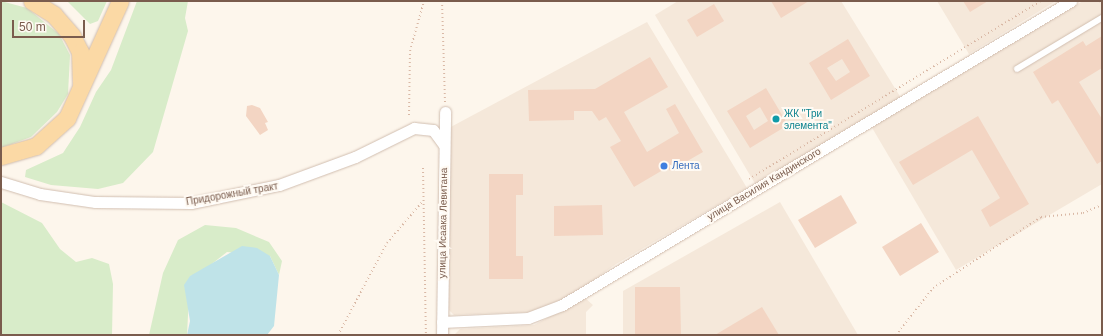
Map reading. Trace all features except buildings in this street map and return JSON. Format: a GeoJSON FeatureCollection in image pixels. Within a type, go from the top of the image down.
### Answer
{"type":"FeatureCollection","features":[{"type":"Feature","properties":{"kind":"main road"},"geometry":{"type":"LineString","coordinates":[[32,1],[54,15],[72,36],[80,52],[80,95]]}},
{"type":"Feature","properties":{"kind":"main road"},"geometry":{"type":"LineString","coordinates":[[1,156],[36,146],[54,133],[80,95],[120,1]]}},
{"type":"Feature","properties":{"kind":"street","name":"улица Василия Кандинского"},"geometry":{"type":"LineString","coordinates":[[442,322],[528,318],[562,305],[1071,1]]}},
{"type":"Feature","properties":{"kind":"street","name":"улица Исаака Левитана"},"geometry":{"type":"LineString","coordinates":[[442,335],[445,112]]}},
{"type":"Feature","properties":{"kind":"street","name":"Придорожный тракт"},"geometry":{"type":"LineString","coordinates":[[1,182],[40,194],[95,202],[191,203],[279,185],[355,157],[414,128],[432,130],[444,145]]}},
{"type":"Feature","properties":{"kind":"lane"},"geometry":{"type":"LineString","coordinates":[[1017,69],[1102,18]]}},
{"type":"Feature","properties":{"kind":"path"},"geometry":{"type":"LineString","coordinates":[[409,115],[410,51],[424,1]]}},
{"type":"Feature","properties":{"kind":"path"},"geometry":{"type":"LineString","coordinates":[[442,1],[445,112]]}},
{"type":"Feature","properties":{"kind":"path"},"geometry":{"type":"LineString","coordinates":[[749,179],[1041,1]]}},
{"type":"Feature","properties":{"kind":"path"},"geometry":{"type":"LineString","coordinates":[[423,168],[426,335]]}},
{"type":"Feature","properties":{"kind":"path"},"geometry":{"type":"LineString","coordinates":[[338,335],[387,243],[423,200]]}},
{"type":"Feature","properties":{"kind":"path"},"geometry":{"type":"LineString","coordinates":[[896,335],[933,288],[1041,217],[1083,213],[1102,205]]}},
{"type":"Feature","properties":{"kind":"shaded area"},"geometry":{"type":"Polygon","coordinates":[[[678,1],[841,1],[901,98],[757,187],[655,15],[678,1]]]}},
{"type":"Feature","properties":{"kind":"shaded area"},"geometry":{"type":"Polygon","coordinates":[[[937,1],[1056,1],[969,54],[937,1]]]}},
{"type":"Feature","properties":{"kind":"shaded area"},"geometry":{"type":"Polygon","coordinates":[[[1083,1],[1102,1],[1102,184],[956,270],[871,126],[1083,1]]]}},
{"type":"Feature","properties":{"kind":"shaded area"},"geometry":{"type":"Polygon","coordinates":[[[647,22],[747,188],[616,264],[573,295],[533,312],[454,315],[448,309],[447,129],[647,22]]]}},
{"type":"Feature","properties":{"kind":"shaded area"},"geometry":{"type":"Polygon","coordinates":[[[780,202],[858,335],[623,335],[623,291],[780,202]]]}},
{"type":"Feature","properties":{"kind":"shaded area"},"geometry":{"type":"Polygon","coordinates":[[[585,298],[593,305],[586,312],[586,335],[454,335],[460,329],[534,325],[585,298]]]}},
{"type":"Feature","properties":{"kind":"green space"},"geometry":{"type":"Polygon","coordinates":[[[1,1],[27,8],[59,34],[70,55],[68,94],[57,112],[31,137],[1,148],[1,1]]]}},
{"type":"Feature","properties":{"kind":"green space"},"geometry":{"type":"Polygon","coordinates":[[[67,1],[107,1],[98,21],[90,24],[67,1]]]}},
{"type":"Feature","properties":{"kind":"green space"},"geometry":{"type":"Polygon","coordinates":[[[137,1],[188,1],[185,18],[188,31],[153,152],[123,183],[98,189],[51,185],[25,177],[26,170],[63,153],[80,127],[96,92],[111,70],[137,1]]]}},
{"type":"Feature","properties":{"kind":"green space"},"geometry":{"type":"Polygon","coordinates":[[[1,202],[42,223],[60,249],[76,262],[92,258],[109,264],[113,284],[112,335],[1,335],[1,202]]]}},
{"type":"Feature","properties":{"kind":"green space"},"geometry":{"type":"Polygon","coordinates":[[[205,225],[236,228],[269,242],[282,261],[279,275],[270,256],[227,252],[199,274],[190,276],[187,335],[149,335],[163,273],[178,240],[205,225]]]}},
{"type":"Feature","properties":{"kind":"water"},"geometry":{"type":"Polygon","coordinates":[[[242,246],[257,248],[270,256],[279,275],[274,326],[267,335],[187,335],[190,321],[184,285],[190,276],[242,246]]]}},
{"type":"Feature","properties":{"kind":"place","name":"ЖК \"Три элемента\""},"geometry":{"type":"Point","coordinates":[776,119]}},
{"type":"Feature","properties":{"kind":"place","name":"Лента"},"geometry":{"type":"Point","coordinates":[664,166]}}]}
